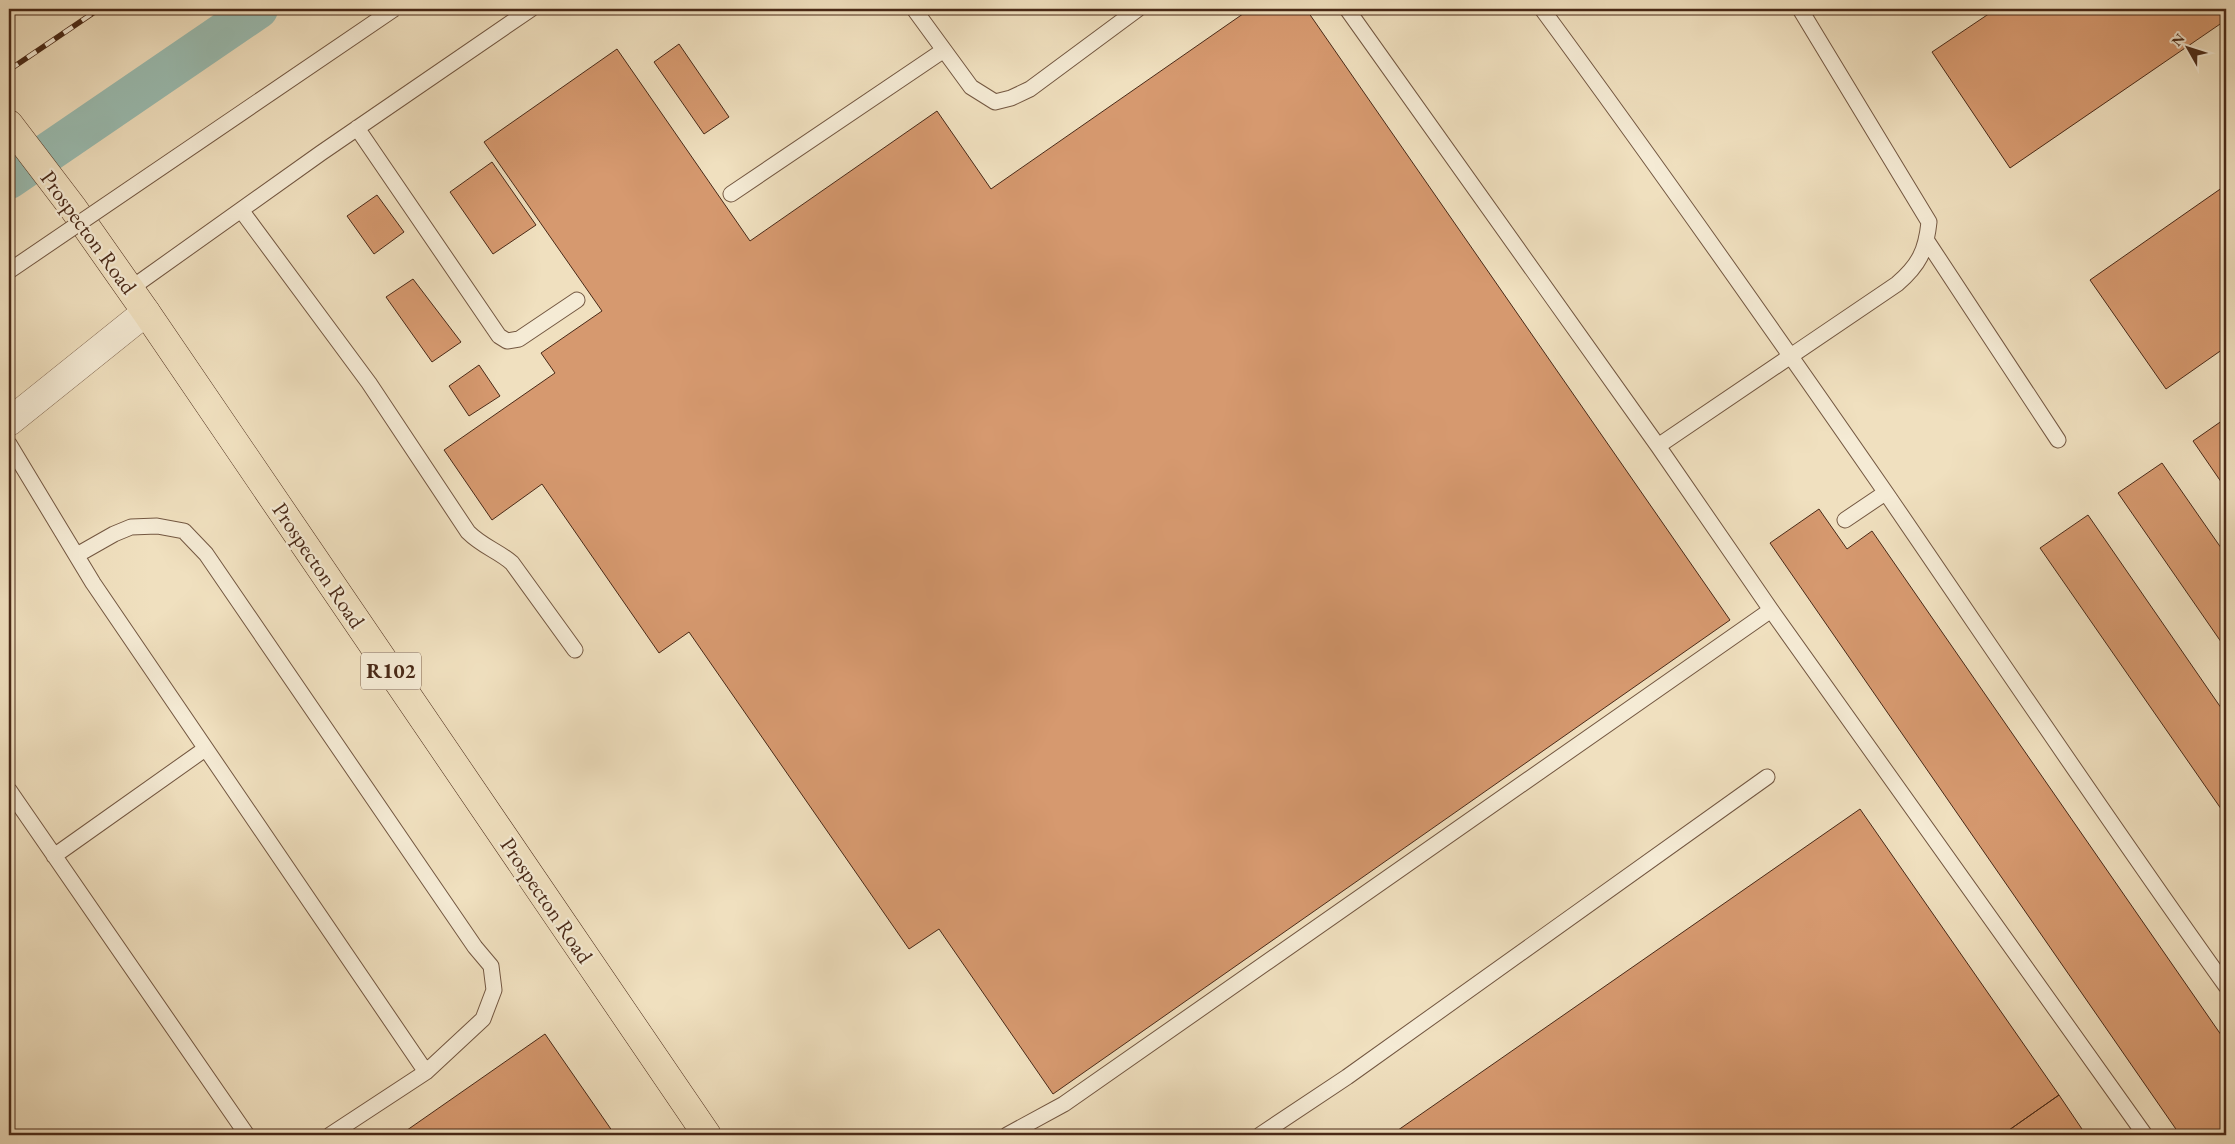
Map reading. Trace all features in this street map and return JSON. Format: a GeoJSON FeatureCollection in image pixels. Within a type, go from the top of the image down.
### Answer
{"type":"FeatureCollection","features":[{"type":"Feature","properties":{"kind":"main road","name":"Prospecton Road"},"geometry":{"type":"LineString","coordinates":[[9,124],[73,208],[146,312],[707,1135]]}},
{"type":"Feature","properties":{"kind":"street"},"geometry":{"type":"LineString","coordinates":[[9,422],[146,312]]}},
{"type":"Feature","properties":{"kind":"lane"},"geometry":{"type":"LineString","coordinates":[[9,271],[394,9]]}},
{"type":"Feature","properties":{"kind":"lane"},"geometry":{"type":"LineString","coordinates":[[130,289],[357,128],[531,9]]}},
{"type":"Feature","properties":{"kind":"lane"},"geometry":{"type":"LineString","coordinates":[[914,9],[971,87],[995,102],[1011,98],[1030,89],[1138,9]]}},
{"type":"Feature","properties":{"kind":"lane"},"geometry":{"type":"LineString","coordinates":[[1347,9],[1658,446],[1771,610],[2145,1135]]}},
{"type":"Feature","properties":{"kind":"lane"},"geometry":{"type":"LineString","coordinates":[[1542,9],[1628,126],[1885,492],[2058,746],[2226,986]]}},
{"type":"Feature","properties":{"kind":"lane"},"geometry":{"type":"LineString","coordinates":[[1658,446],[1897,284],[1911,272],[1921,256],[1927,240],[1929,222],[1800,9]]}},
{"type":"Feature","properties":{"kind":"lane"},"geometry":{"type":"LineString","coordinates":[[732,194],[944,50]]}},
{"type":"Feature","properties":{"kind":"lane"},"geometry":{"type":"LineString","coordinates":[[357,128],[498,336],[507,341],[519,339],[577,300]]}},
{"type":"Feature","properties":{"kind":"lane"},"geometry":{"type":"LineString","coordinates":[[241,210],[369,383],[468,532],[479,543],[502,554],[512,563],[575,650]]}},
{"type":"Feature","properties":{"kind":"lane"},"geometry":{"type":"LineString","coordinates":[[1927,240],[2058,440]]}},
{"type":"Feature","properties":{"kind":"lane"},"geometry":{"type":"LineString","coordinates":[[9,444],[93,584],[426,1072]]}},
{"type":"Feature","properties":{"kind":"lane"},"geometry":{"type":"LineString","coordinates":[[1845,520],[1885,492]]}},
{"type":"Feature","properties":{"kind":"lane"},"geometry":{"type":"LineString","coordinates":[[76,555],[131,527],[156,526],[184,531],[206,554],[475,947],[491,966],[494,990],[482,1019],[426,1072],[330,1135]]}},
{"type":"Feature","properties":{"kind":"lane"},"geometry":{"type":"LineString","coordinates":[[1006,1135],[1064,1104],[1771,610]]}},
{"type":"Feature","properties":{"kind":"lane"},"geometry":{"type":"LineString","coordinates":[[54,856],[205,748]]}},
{"type":"Feature","properties":{"kind":"lane"},"geometry":{"type":"LineString","coordinates":[[1260,1135],[1347,1077],[1767,777]]}},
{"type":"Feature","properties":{"kind":"lane"},"geometry":{"type":"LineString","coordinates":[[9,790],[246,1135]]}},
{"type":"Feature","properties":{"kind":"building"},"geometry":{"type":"Polygon","coordinates":[[[1250,9],[1306,9],[1730,620],[1053,1094],[939,929],[909,949],[689,632],[659,653],[542,484],[492,520],[444,450],[555,373],[541,353],[602,311],[484,142],[617,49],[750,241],[937,111],[991,189],[1250,9]]]}},
{"type":"Feature","properties":{"kind":"building"},"geometry":{"type":"Polygon","coordinates":[[[1996,9],[2226,9],[2226,20],[2010,168],[1932,52],[1996,9]]]}},
{"type":"Feature","properties":{"kind":"building"},"geometry":{"type":"Polygon","coordinates":[[[679,44],[729,117],[704,134],[654,62],[679,44]]]}},
{"type":"Feature","properties":{"kind":"building"},"geometry":{"type":"Polygon","coordinates":[[[492,162],[536,225],[493,254],[450,192],[492,162]]]}},
{"type":"Feature","properties":{"kind":"building"},"geometry":{"type":"Polygon","coordinates":[[[2226,185],[2226,347],[2166,389],[2090,280],[2226,185]]]}},
{"type":"Feature","properties":{"kind":"building"},"geometry":{"type":"Polygon","coordinates":[[[377,195],[404,232],[374,254],[347,216],[377,195]]]}},
{"type":"Feature","properties":{"kind":"building"},"geometry":{"type":"Polygon","coordinates":[[[413,279],[461,342],[432,362],[386,297],[413,279]]]}},
{"type":"Feature","properties":{"kind":"building"},"geometry":{"type":"Polygon","coordinates":[[[479,365],[500,396],[469,416],[449,386],[479,365]]]}},
{"type":"Feature","properties":{"kind":"building"},"geometry":{"type":"Polygon","coordinates":[[[2226,418],[2226,489],[2193,441],[2226,418]]]}},
{"type":"Feature","properties":{"kind":"building"},"geometry":{"type":"Polygon","coordinates":[[[2162,463],[2226,555],[2226,649],[2118,493],[2162,463]]]}},
{"type":"Feature","properties":{"kind":"building"},"geometry":{"type":"Polygon","coordinates":[[[1819,509],[1847,549],[1872,531],[2226,1042],[2226,1135],[2180,1135],[1770,543],[1819,509]]]}},
{"type":"Feature","properties":{"kind":"building"},"geometry":{"type":"Polygon","coordinates":[[[2088,515],[2226,715],[2226,816],[2040,548],[2088,515]]]}},
{"type":"Feature","properties":{"kind":"building"},"geometry":{"type":"Polygon","coordinates":[[[1860,809],[2059,1095],[2002,1135],[1391,1135],[1860,809]]]}},
{"type":"Feature","properties":{"kind":"building"},"geometry":{"type":"Polygon","coordinates":[[[545,1034],[615,1135],[400,1135],[545,1034]]]}},
{"type":"Feature","properties":{"kind":"building"},"geometry":{"type":"Polygon","coordinates":[[[2059,1095],[2086,1135],[2002,1135],[2059,1095]]]}},
{"type":"Feature","properties":{"kind":"waterway"},"geometry":{"type":"LineString","coordinates":[[9,179],[258,9]]}},
{"type":"Feature","properties":{"kind":"railway"},"geometry":{"type":"LineString","coordinates":[[9,70],[99,9]]}}]}
